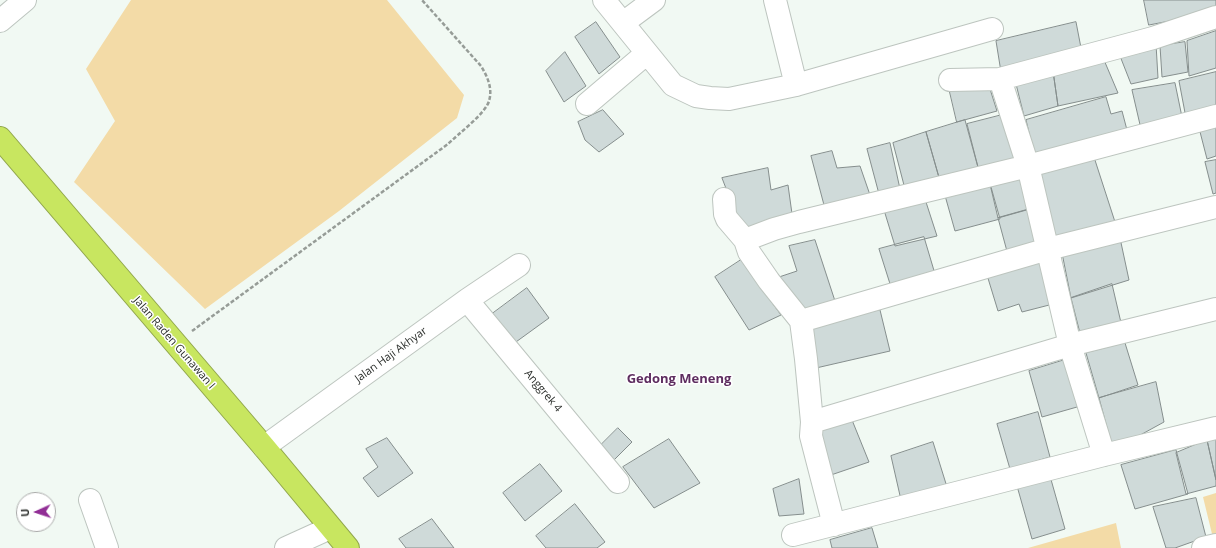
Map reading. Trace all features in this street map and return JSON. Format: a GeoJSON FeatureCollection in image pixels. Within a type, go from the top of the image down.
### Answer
{"type":"FeatureCollection","features":[{"type":"Feature","properties":{"kind":"highway","name":"Jalan Raden Gunawan I"},"geometry":{"type":"LineString","coordinates":[[2,145],[175,343],[348,548]]}},
{"type":"Feature","properties":{"kind":"street"},"geometry":{"type":"LineString","coordinates":[[0,21],[25,0]]}},
{"type":"Feature","properties":{"kind":"street"},"geometry":{"type":"LineString","coordinates":[[604,0],[673,85],[696,96],[729,99],[796,85],[992,29]]}},
{"type":"Feature","properties":{"kind":"street"},"geometry":{"type":"LineString","coordinates":[[622,23],[654,0]]}},
{"type":"Feature","properties":{"kind":"street"},"geometry":{"type":"LineString","coordinates":[[775,0],[796,85]]}},
{"type":"Feature","properties":{"kind":"street"},"geometry":{"type":"LineString","coordinates":[[950,80],[1000,79],[1153,38],[1216,17]]}},
{"type":"Feature","properties":{"kind":"street"},"geometry":{"type":"LineString","coordinates":[[587,104],[647,53]]}},
{"type":"Feature","properties":{"kind":"street"},"geometry":{"type":"LineString","coordinates":[[1000,79],[1028,166],[1070,345],[1104,455]]}},
{"type":"Feature","properties":{"kind":"street"},"geometry":{"type":"LineString","coordinates":[[745,240],[774,229],[799,222],[1028,166],[1216,116]]}},
{"type":"Feature","properties":{"kind":"street"},"geometry":{"type":"LineString","coordinates":[[724,199],[727,219],[745,240],[749,252],[753,258],[800,321],[806,359],[812,422],[811,436],[834,526]]}},
{"type":"Feature","properties":{"kind":"street"},"geometry":{"type":"LineString","coordinates":[[800,321],[1048,249],[1216,207]]}},
{"type":"Feature","properties":{"kind":"street","name":"Jalan Haji Akhyar"},"geometry":{"type":"LineString","coordinates":[[264,447],[467,300],[519,265]]}},
{"type":"Feature","properties":{"kind":"street","name":"Anggrek 4"},"geometry":{"type":"LineString","coordinates":[[467,300],[618,482]]}},
{"type":"Feature","properties":{"kind":"street"},"geometry":{"type":"LineString","coordinates":[[812,422],[1070,345],[1216,309]]}},
{"type":"Feature","properties":{"kind":"street"},"geometry":{"type":"LineString","coordinates":[[793,535],[834,526],[1104,455],[1216,428]]}},
{"type":"Feature","properties":{"kind":"street"},"geometry":{"type":"LineString","coordinates":[[90,500],[107,548]]}},
{"type":"Feature","properties":{"kind":"street"},"geometry":{"type":"LineString","coordinates":[[286,548],[330,528]]}},
{"type":"Feature","properties":{"kind":"street"},"geometry":{"type":"LineString","coordinates":[[1203,548],[1216,545]]}},
{"type":"Feature","properties":{"kind":"path"},"geometry":{"type":"LineString","coordinates":[[175,343],[448,144],[484,110],[489,102],[488,78],[481,66],[422,0]]}},
{"type":"Feature","properties":{"kind":"shaded area"},"geometry":{"type":"Polygon","coordinates":[[[131,0],[387,0],[464,95],[457,118],[339,211],[205,309],[74,182],[115,121],[86,69],[131,0]]]}},
{"type":"Feature","properties":{"kind":"shaded area"},"geometry":{"type":"Polygon","coordinates":[[[1216,493],[1216,537],[1213,538],[1203,497],[1216,493]]]}},
{"type":"Feature","properties":{"kind":"shaded area"},"geometry":{"type":"Polygon","coordinates":[[[1116,523],[1121,548],[1028,548],[1116,523]]]}},
{"type":"Feature","properties":{"kind":"building"},"geometry":{"type":"Polygon","coordinates":[[[1144,0],[1216,0],[1216,12],[1149,25],[1144,0]]]}},
{"type":"Feature","properties":{"kind":"building"},"geometry":{"type":"Polygon","coordinates":[[[596,22],[620,57],[599,74],[575,37],[596,22]]]}},
{"type":"Feature","properties":{"kind":"building"},"geometry":{"type":"Polygon","coordinates":[[[1076,22],[1082,53],[1001,72],[996,41],[1076,22]]]}},
{"type":"Feature","properties":{"kind":"building"},"geometry":{"type":"Polygon","coordinates":[[[1216,31],[1216,68],[1189,76],[1187,41],[1216,31]]]}},
{"type":"Feature","properties":{"kind":"building"},"geometry":{"type":"Polygon","coordinates":[[[1185,42],[1188,72],[1162,77],[1160,46],[1185,42]]]}},
{"type":"Feature","properties":{"kind":"building"},"geometry":{"type":"Polygon","coordinates":[[[1156,44],[1158,78],[1131,84],[1120,56],[1156,44]]]}},
{"type":"Feature","properties":{"kind":"building"},"geometry":{"type":"Polygon","coordinates":[[[565,52],[586,86],[564,102],[546,71],[565,52]]]}},
{"type":"Feature","properties":{"kind":"building"},"geometry":{"type":"Polygon","coordinates":[[[1104,60],[1118,93],[1058,106],[1053,71],[1104,60]]]}},
{"type":"Feature","properties":{"kind":"building"},"geometry":{"type":"Polygon","coordinates":[[[1053,71],[1058,106],[1024,116],[1015,80],[1053,71]]]}},
{"type":"Feature","properties":{"kind":"building"},"geometry":{"type":"Polygon","coordinates":[[[1216,72],[1216,110],[1186,118],[1179,81],[1216,72]]]}},
{"type":"Feature","properties":{"kind":"building"},"geometry":{"type":"Polygon","coordinates":[[[1175,83],[1182,117],[1141,129],[1132,90],[1175,83]]]}},
{"type":"Feature","properties":{"kind":"building"},"geometry":{"type":"Polygon","coordinates":[[[949,88],[990,89],[997,111],[957,122],[949,88]]]}},
{"type":"Feature","properties":{"kind":"building"},"geometry":{"type":"Polygon","coordinates":[[[1106,97],[1111,114],[1122,111],[1127,130],[1035,158],[1026,120],[1106,97]]]}},
{"type":"Feature","properties":{"kind":"building"},"geometry":{"type":"Polygon","coordinates":[[[603,110],[624,134],[599,152],[585,140],[578,122],[603,110]]]}},
{"type":"Feature","properties":{"kind":"building"},"geometry":{"type":"Polygon","coordinates":[[[1006,114],[1022,161],[979,171],[967,124],[1006,114]]]}},
{"type":"Feature","properties":{"kind":"building"},"geometry":{"type":"Polygon","coordinates":[[[1216,119],[1216,156],[1207,159],[1198,124],[1216,119]]]}},
{"type":"Feature","properties":{"kind":"building"},"geometry":{"type":"Polygon","coordinates":[[[965,120],[979,171],[940,181],[926,132],[965,120]]]}},
{"type":"Feature","properties":{"kind":"building"},"geometry":{"type":"Polygon","coordinates":[[[926,132],[940,181],[905,189],[893,143],[926,132]]]}},
{"type":"Feature","properties":{"kind":"building"},"geometry":{"type":"Polygon","coordinates":[[[890,143],[900,189],[879,194],[867,149],[890,143]]]}},
{"type":"Feature","properties":{"kind":"building"},"geometry":{"type":"Polygon","coordinates":[[[832,151],[837,168],[860,166],[870,195],[824,205],[811,156],[832,151]]]}},
{"type":"Feature","properties":{"kind":"building"},"geometry":{"type":"Polygon","coordinates":[[[1093,154],[1116,225],[1055,241],[1036,171],[1093,154]]]}},
{"type":"Feature","properties":{"kind":"building"},"geometry":{"type":"Polygon","coordinates":[[[1216,160],[1216,193],[1213,194],[1205,162],[1216,160]]]}},
{"type":"Feature","properties":{"kind":"building"},"geometry":{"type":"Polygon","coordinates":[[[768,168],[771,190],[788,185],[793,221],[744,235],[722,178],[768,168]]]}},
{"type":"Feature","properties":{"kind":"building"},"geometry":{"type":"Polygon","coordinates":[[[1022,173],[1030,209],[998,218],[989,180],[1022,173]]]}},
{"type":"Feature","properties":{"kind":"building"},"geometry":{"type":"Polygon","coordinates":[[[989,180],[1000,219],[955,231],[944,192],[989,180]]]}},
{"type":"Feature","properties":{"kind":"building"},"geometry":{"type":"Polygon","coordinates":[[[925,199],[937,236],[895,246],[884,210],[925,199]]]}},
{"type":"Feature","properties":{"kind":"building"},"geometry":{"type":"Polygon","coordinates":[[[1030,209],[1040,245],[1008,255],[998,218],[1030,209]]]}},
{"type":"Feature","properties":{"kind":"building"},"geometry":{"type":"Polygon","coordinates":[[[924,237],[935,274],[891,287],[879,249],[924,237]]]}},
{"type":"Feature","properties":{"kind":"building"},"geometry":{"type":"Polygon","coordinates":[[[1120,238],[1129,280],[1071,298],[1062,253],[1120,238]]]}},
{"type":"Feature","properties":{"kind":"building"},"geometry":{"type":"Polygon","coordinates":[[[815,240],[835,301],[801,313],[776,278],[797,271],[789,246],[815,240]]]}},
{"type":"Feature","properties":{"kind":"building"},"geometry":{"type":"Polygon","coordinates":[[[1047,256],[1057,303],[1022,312],[1019,304],[998,311],[987,275],[1047,256]]]}},
{"type":"Feature","properties":{"kind":"building"},"geometry":{"type":"Polygon","coordinates":[[[741,260],[781,315],[749,330],[715,277],[741,260]]]}},
{"type":"Feature","properties":{"kind":"building"},"geometry":{"type":"Polygon","coordinates":[[[1112,284],[1122,327],[1081,337],[1071,298],[1112,284]]]}},
{"type":"Feature","properties":{"kind":"building"},"geometry":{"type":"Polygon","coordinates":[[[527,288],[549,318],[509,347],[488,317],[527,288]]]}},
{"type":"Feature","properties":{"kind":"building"},"geometry":{"type":"Polygon","coordinates":[[[880,310],[890,351],[816,368],[807,327],[880,310]]]}},
{"type":"Feature","properties":{"kind":"building"},"geometry":{"type":"Polygon","coordinates":[[[1125,343],[1138,385],[1099,398],[1086,353],[1125,343]]]}},
{"type":"Feature","properties":{"kind":"building"},"geometry":{"type":"Polygon","coordinates":[[[1068,359],[1084,405],[1042,417],[1029,371],[1068,359]]]}},
{"type":"Feature","properties":{"kind":"building"},"geometry":{"type":"Polygon","coordinates":[[[1156,382],[1164,422],[1113,450],[1099,398],[1156,382]]]}},
{"type":"Feature","properties":{"kind":"building"},"geometry":{"type":"Polygon","coordinates":[[[1038,412],[1050,457],[1010,469],[997,424],[1038,412]]]}},
{"type":"Feature","properties":{"kind":"building"},"geometry":{"type":"Polygon","coordinates":[[[852,420],[869,462],[828,476],[814,433],[852,420]]]}},
{"type":"Feature","properties":{"kind":"building"},"geometry":{"type":"Polygon","coordinates":[[[618,428],[632,442],[611,463],[597,449],[618,428]]]}},
{"type":"Feature","properties":{"kind":"building"},"geometry":{"type":"Polygon","coordinates":[[[1216,437],[1216,480],[1207,440],[1216,437]]]}},
{"type":"Feature","properties":{"kind":"building"},"geometry":{"type":"Polygon","coordinates":[[[387,438],[413,473],[378,497],[363,478],[378,467],[366,449],[387,438]]]}},
{"type":"Feature","properties":{"kind":"building"},"geometry":{"type":"Polygon","coordinates":[[[669,439],[700,483],[654,508],[623,467],[669,439]]]}},
{"type":"Feature","properties":{"kind":"building"},"geometry":{"type":"Polygon","coordinates":[[[1207,440],[1216,486],[1186,494],[1176,453],[1207,440]]]}},
{"type":"Feature","properties":{"kind":"building"},"geometry":{"type":"Polygon","coordinates":[[[933,442],[947,487],[901,500],[891,456],[933,442]]]}},
{"type":"Feature","properties":{"kind":"building"},"geometry":{"type":"Polygon","coordinates":[[[1176,450],[1188,494],[1135,509],[1121,465],[1176,450]]]}},
{"type":"Feature","properties":{"kind":"building"},"geometry":{"type":"Polygon","coordinates":[[[540,464],[562,491],[525,521],[503,493],[540,464]]]}},
{"type":"Feature","properties":{"kind":"building"},"geometry":{"type":"Polygon","coordinates":[[[1050,476],[1065,529],[1032,539],[1017,486],[1050,476]]]}},
{"type":"Feature","properties":{"kind":"building"},"geometry":{"type":"Polygon","coordinates":[[[799,479],[804,514],[779,516],[773,489],[799,479]]]}},
{"type":"Feature","properties":{"kind":"building"},"geometry":{"type":"Polygon","coordinates":[[[1196,498],[1206,537],[1175,548],[1166,548],[1153,507],[1196,498]]]}},
{"type":"Feature","properties":{"kind":"building"},"geometry":{"type":"Polygon","coordinates":[[[575,504],[605,542],[597,548],[546,548],[536,536],[575,504]]]}},
{"type":"Feature","properties":{"kind":"building"},"geometry":{"type":"Polygon","coordinates":[[[432,519],[454,548],[406,548],[399,539],[432,519]]]}},
{"type":"Feature","properties":{"kind":"building"},"geometry":{"type":"Polygon","coordinates":[[[872,528],[878,548],[832,548],[830,540],[872,528]]]}},
{"type":"Feature","properties":{"kind":"district","name":"Gedong Meneng"},"geometry":{"type":"Point","coordinates":[679,379]}}]}
